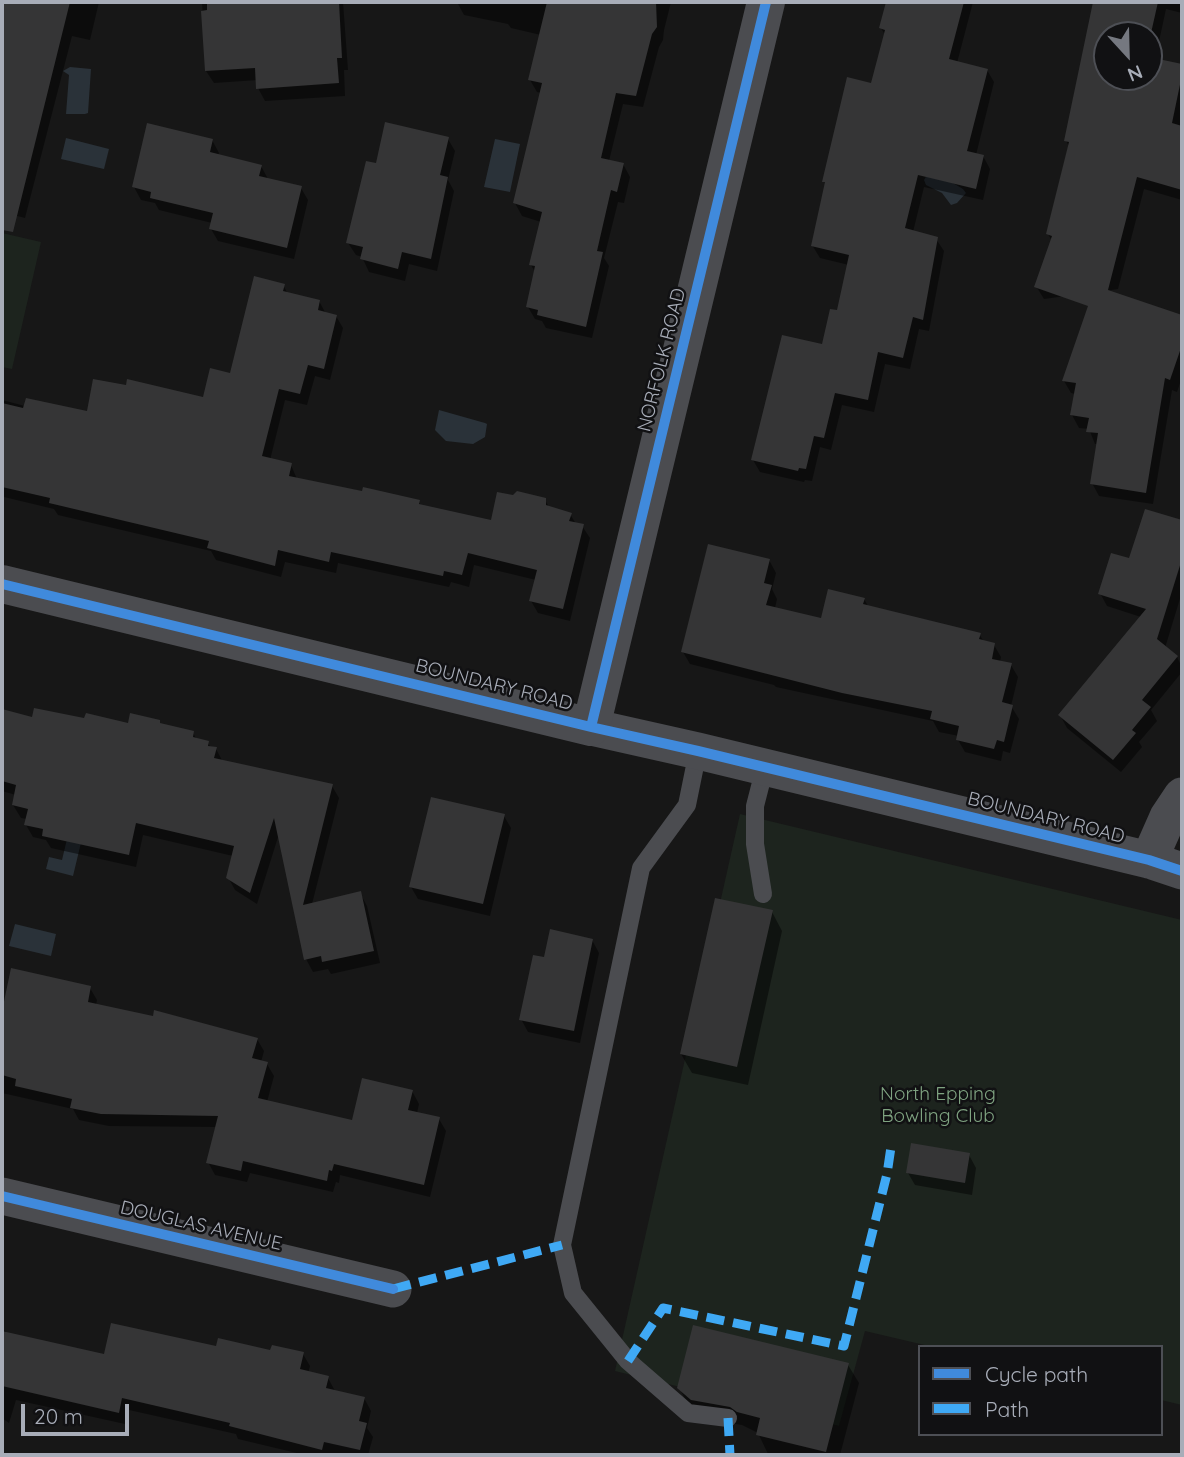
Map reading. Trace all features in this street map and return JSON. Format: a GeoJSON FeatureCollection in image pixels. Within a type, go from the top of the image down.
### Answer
{"type":"FeatureCollection","features":[{"type":"Feature","properties":{"kind":"street","name":"NORFOLK ROAD"},"geometry":{"type":"LineString","coordinates":[[592,727],[766,2]]}},
{"type":"Feature","properties":{"kind":"street","name":"BOUNDARY ROAD"},"geometry":{"type":"LineString","coordinates":[[2,584],[1165,865]]}},
{"type":"Feature","properties":{"kind":"street"},"geometry":{"type":"LineString","coordinates":[[1165,865],[1168,817],[1182,796]]}},
{"type":"Feature","properties":{"kind":"street","name":"DOUGLAS AVENUE"},"geometry":{"type":"LineString","coordinates":[[2,1196],[393,1289]]}},
{"type":"Feature","properties":{"kind":"lane"},"geometry":{"type":"LineString","coordinates":[[698,751],[687,804],[641,868],[562,1245],[573,1293],[628,1362],[688,1413],[728,1418]]}},
{"type":"Feature","properties":{"kind":"lane"},"geometry":{"type":"LineString","coordinates":[[763,894],[755,844],[755,806],[765,767]]}},
{"type":"Feature","properties":{"kind":"green space"},"geometry":{"type":"Polygon","coordinates":[[[2,233],[41,242],[12,369],[2,367],[2,233]]]}},
{"type":"Feature","properties":{"kind":"green space","name":"North Epping Bowling Club"},"geometry":{"type":"Polygon","coordinates":[[[740,814],[1182,920],[1182,1405],[1163,1400],[1163,1345],[924,1345],[865,1331],[839,1426],[615,1371],[740,814]]]}},
{"type":"Feature","properties":{"kind":"shaded area"},"geometry":{"type":"Polygon","coordinates":[[[70,67],[91,69],[88,113],[66,114],[69,75],[63,71],[70,67]]]}},
{"type":"Feature","properties":{"kind":"shaded area"},"geometry":{"type":"Polygon","coordinates":[[[66,138],[109,149],[104,169],[61,159],[66,138]]]}},
{"type":"Feature","properties":{"kind":"shaded area"},"geometry":{"type":"Polygon","coordinates":[[[495,139],[520,144],[510,192],[484,187],[495,139]]]}},
{"type":"Feature","properties":{"kind":"shaded area"},"geometry":{"type":"Polygon","coordinates":[[[927,175],[948,180],[966,193],[957,203],[951,205],[942,193],[926,185],[924,180],[927,175]]]}},
{"type":"Feature","properties":{"kind":"shaded area"},"geometry":{"type":"Polygon","coordinates":[[[439,410],[487,424],[485,437],[473,444],[446,441],[435,430],[439,410]]]}},
{"type":"Feature","properties":{"kind":"shaded area"},"geometry":{"type":"Polygon","coordinates":[[[71,822],[85,826],[73,876],[46,869],[49,857],[62,860],[71,822]]]}},
{"type":"Feature","properties":{"kind":"shaded area"},"geometry":{"type":"Polygon","coordinates":[[[15,924],[56,934],[51,956],[9,946],[15,924]]]}},
{"type":"Feature","properties":{"kind":"building"},"geometry":{"type":"Polygon","coordinates":[[[2,2],[70,2],[13,232],[2,230],[2,2]]]}},
{"type":"Feature","properties":{"kind":"building"},"geometry":{"type":"Polygon","coordinates":[[[207,2],[339,2],[342,58],[337,58],[339,83],[256,89],[255,68],[205,71],[201,11],[207,10],[207,2]]]}},
{"type":"Feature","properties":{"kind":"building"},"geometry":{"type":"Polygon","coordinates":[[[547,2],[656,2],[657,27],[652,34],[636,96],[616,93],[601,158],[624,163],[617,192],[611,190],[597,251],[603,252],[586,327],[537,315],[538,310],[526,307],[535,266],[529,265],[542,212],[513,203],[542,83],[528,80],[547,2]]]}},
{"type":"Feature","properties":{"kind":"building"},"geometry":{"type":"Polygon","coordinates":[[[886,2],[964,2],[949,59],[988,69],[967,151],[984,155],[976,189],[918,175],[905,228],[938,237],[923,320],[913,317],[903,358],[878,352],[868,400],[835,393],[824,438],[814,436],[806,469],[799,468],[798,471],[751,460],[782,335],[822,344],[830,309],[837,310],[849,255],[811,246],[825,182],[822,182],[847,77],[871,83],[885,30],[879,28],[886,2]]]}},
{"type":"Feature","properties":{"kind":"building"},"geometry":{"type":"Polygon","coordinates":[[[1093,2],[1158,2],[1154,21],[1093,21],[1093,91],[1163,91],[1163,60],[1182,64],[1172,123],[1182,126],[1182,190],[1137,177],[1108,290],[1182,315],[1182,345],[1170,380],[1165,378],[1146,493],[1090,484],[1098,433],[1086,432],[1089,418],[1070,415],[1076,383],[1062,381],[1088,306],[1034,287],[1052,236],[1046,234],[1069,142],[1064,141],[1093,2]]]}},
{"type":"Feature","properties":{"kind":"building"},"geometry":{"type":"Polygon","coordinates":[[[385,122],[449,137],[440,175],[448,177],[431,259],[402,252],[398,269],[360,259],[363,247],[346,243],[366,161],[376,163],[385,122]]]}},
{"type":"Feature","properties":{"kind":"building"},"geometry":{"type":"Polygon","coordinates":[[[147,123],[213,139],[210,152],[262,165],[259,176],[302,186],[287,248],[209,229],[213,213],[150,198],[151,192],[132,187],[147,123]]]}},
{"type":"Feature","properties":{"kind":"building"},"geometry":{"type":"Polygon","coordinates":[[[254,276],[285,284],[283,291],[320,300],[318,310],[337,315],[324,369],[308,365],[300,394],[279,389],[262,456],[292,463],[289,476],[362,491],[363,487],[420,500],[419,504],[491,520],[497,492],[513,495],[517,491],[546,498],[546,505],[572,513],[569,521],[584,524],[563,609],[529,601],[537,570],[468,553],[462,575],[444,571],[443,576],[331,552],[329,562],[278,550],[275,566],[207,548],[209,541],[49,503],[50,498],[2,487],[2,403],[23,408],[26,398],[87,411],[93,379],[126,385],[127,379],[203,397],[210,368],[230,373],[254,276]]]}},
{"type":"Feature","properties":{"kind":"building"},"geometry":{"type":"Polygon","coordinates":[[[1145,509],[1182,520],[1182,559],[1157,639],[1178,656],[1142,700],[1151,707],[1132,730],[1136,733],[1113,760],[1058,715],[1146,609],[1098,594],[1111,553],[1129,558],[1145,509]]]}},
{"type":"Feature","properties":{"kind":"building"},"geometry":{"type":"Polygon","coordinates":[[[708,544],[770,559],[764,583],[772,585],[766,605],[821,618],[828,589],[865,598],[863,604],[981,633],[979,639],[995,643],[992,659],[1012,663],[1002,702],[1013,705],[1004,742],[997,740],[994,749],[956,740],[959,726],[930,719],[932,711],[842,693],[681,652],[708,544]]]}},
{"type":"Feature","properties":{"kind":"building"},"geometry":{"type":"Polygon","coordinates":[[[34,708],[84,718],[86,713],[128,723],[130,713],[160,720],[160,723],[194,731],[193,737],[209,741],[208,746],[217,747],[214,758],[333,784],[303,905],[361,891],[374,951],[322,962],[321,956],[304,960],[274,818],[250,893],[226,878],[234,846],[136,823],[129,855],[42,836],[43,829],[24,825],[28,809],[12,805],[16,785],[2,781],[2,709],[32,717],[34,708]]]}},
{"type":"Feature","properties":{"kind":"building"},"geometry":{"type":"Polygon","coordinates":[[[431,797],[505,814],[483,904],[409,887],[431,797]]]}},
{"type":"Feature","properties":{"kind":"building"},"geometry":{"type":"Polygon","coordinates":[[[715,898],[773,910],[737,1067],[680,1054],[715,898]]]}},
{"type":"Feature","properties":{"kind":"building"},"geometry":{"type":"Polygon","coordinates":[[[550,929],[593,939],[574,1031],[519,1020],[533,955],[544,957],[550,929]]]}},
{"type":"Feature","properties":{"kind":"building"},"geometry":{"type":"Polygon","coordinates":[[[11,968],[91,986],[88,1002],[153,1016],[154,1010],[258,1038],[252,1058],[268,1062],[258,1098],[352,1120],[362,1078],[413,1090],[408,1110],[440,1117],[424,1185],[334,1164],[332,1171],[329,1170],[327,1181],[243,1161],[241,1171],[206,1163],[218,1116],[101,1114],[70,1108],[72,1099],[15,1086],[16,1079],[2,1075],[2,1011],[11,968]]]}},
{"type":"Feature","properties":{"kind":"building"},"geometry":{"type":"Polygon","coordinates":[[[911,1143],[970,1153],[965,1183],[906,1173],[911,1143]]]}},
{"type":"Feature","properties":{"kind":"building"},"geometry":{"type":"Polygon","coordinates":[[[111,1323],[216,1346],[218,1338],[270,1350],[272,1345],[304,1352],[300,1369],[329,1376],[326,1388],[365,1397],[359,1421],[367,1423],[360,1450],[324,1442],[322,1450],[229,1426],[230,1423],[122,1398],[119,1413],[2,1386],[2,1331],[104,1354],[111,1323]]]}},
{"type":"Feature","properties":{"kind":"building"},"geometry":{"type":"Polygon","coordinates":[[[693,1325],[849,1363],[826,1452],[756,1435],[760,1418],[737,1412],[730,1407],[691,1400],[677,1388],[693,1325]]]}},
{"type":"Feature","properties":{"kind":"marked path"},"geometry":{"type":"LineString","coordinates":[[628,1361],[663,1308],[844,1346],[887,1174],[891,1147]]}},
{"type":"Feature","properties":{"kind":"marked path"},"geometry":{"type":"LineString","coordinates":[[393,1289],[562,1245]]}},
{"type":"Feature","properties":{"kind":"marked path"},"geometry":{"type":"LineString","coordinates":[[728,1418],[730,1455]]}},
{"type":"Feature","properties":{"kind":"cycle path"},"geometry":{"type":"LineString","coordinates":[[591,727],[766,2]]}},
{"type":"Feature","properties":{"kind":"cycle path"},"geometry":{"type":"LineString","coordinates":[[2,584],[1149,860],[1182,871]]}},
{"type":"Feature","properties":{"kind":"cycle path"},"geometry":{"type":"LineString","coordinates":[[2,1196],[393,1289]]}}]}
